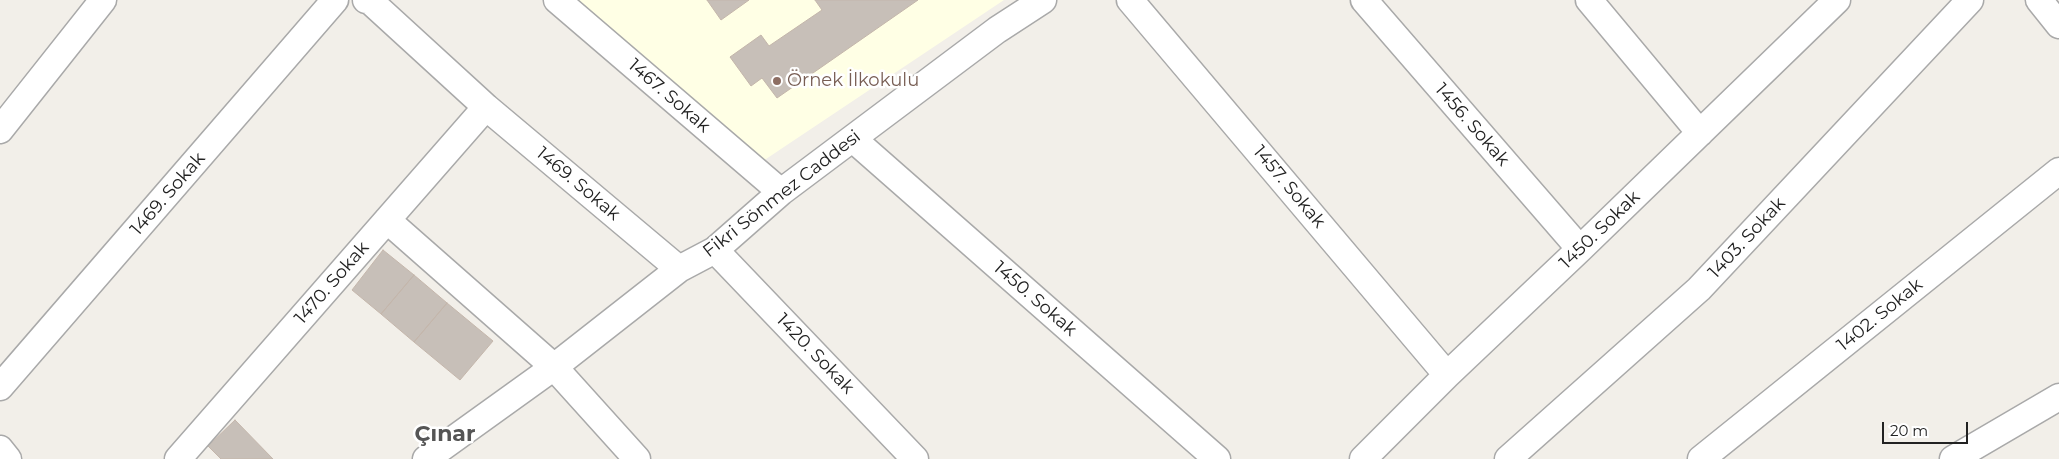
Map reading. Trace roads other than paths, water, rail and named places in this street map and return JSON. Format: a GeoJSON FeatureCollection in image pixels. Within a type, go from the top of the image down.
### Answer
{"type":"FeatureCollection","features":[{"type":"Feature","properties":{"kind":"street"},"geometry":{"type":"LineString","coordinates":[[0,130],[103,0]]}},
{"type":"Feature","properties":{"kind":"street","name":"1469. Sokak"},"geometry":{"type":"LineString","coordinates":[[0,387],[335,0]]}},
{"type":"Feature","properties":{"kind":"street","name":"1469. Sokak"},"geometry":{"type":"LineString","coordinates":[[366,0],[369,0],[486,107],[679,269]]}},
{"type":"Feature","properties":{"kind":"street","name":"1467. Sokak"},"geometry":{"type":"LineString","coordinates":[[557,0],[781,192]]}},
{"type":"Feature","properties":{"kind":"street","name":"Fikri Sönmez Caddesi"},"geometry":{"type":"LineString","coordinates":[[426,459],[455,451],[554,367],[679,269],[715,250],[781,192],[998,30],[1043,0]]}},
{"type":"Feature","properties":{"kind":"street","name":"1457. Sokak"},"geometry":{"type":"LineString","coordinates":[[1130,0],[1447,375]]}},
{"type":"Feature","properties":{"kind":"street","name":"1456. Sokak"},"geometry":{"type":"LineString","coordinates":[[1364,0],[1580,250]]}},
{"type":"Feature","properties":{"kind":"street"},"geometry":{"type":"LineString","coordinates":[[1589,0],[1700,133]]}},
{"type":"Feature","properties":{"kind":"street","name":"1403. Sokak"},"geometry":{"type":"LineString","coordinates":[[1508,459],[1699,289],[1970,0]]}},
{"type":"Feature","properties":{"kind":"street"},"geometry":{"type":"LineString","coordinates":[[2039,0],[2059,25]]}},
{"type":"Feature","properties":{"kind":"street","name":"1450. Sokak"},"geometry":{"type":"LineString","coordinates":[[1363,459],[1447,375],[1580,250],[1700,133],[1824,5]]}},
{"type":"Feature","properties":{"kind":"street","name":"1470. Sokak"},"geometry":{"type":"LineString","coordinates":[[178,459],[486,107]]}},
{"type":"Feature","properties":{"kind":"street","name":"1450. Sokak"},"geometry":{"type":"LineString","coordinates":[[853,139],[1218,459]]}},
{"type":"Feature","properties":{"kind":"street","name":"1402. Sokak"},"geometry":{"type":"LineString","coordinates":[[1700,459],[2059,171]]}},
{"type":"Feature","properties":{"kind":"street"},"geometry":{"type":"LineString","coordinates":[[387,220],[554,367],[637,459]]}},
{"type":"Feature","properties":{"kind":"street","name":"1420. Sokak"},"geometry":{"type":"LineString","coordinates":[[715,250],[915,459]]}},
{"type":"Feature","properties":{"kind":"street"},"geometry":{"type":"LineString","coordinates":[[1953,459],[2059,397]]}},
{"type":"Feature","properties":{"kind":"street"},"geometry":{"type":"LineString","coordinates":[[0,449],[8,459]]}},
{"type":"Feature","properties":{"kind":"place","name":"Örnek İlkokulu"},"geometry":{"type":"Point","coordinates":[777,81]}},
{"type":"Feature","properties":{"kind":"district","name":"Çınar"},"geometry":{"type":"Point","coordinates":[445,435]}}]}
